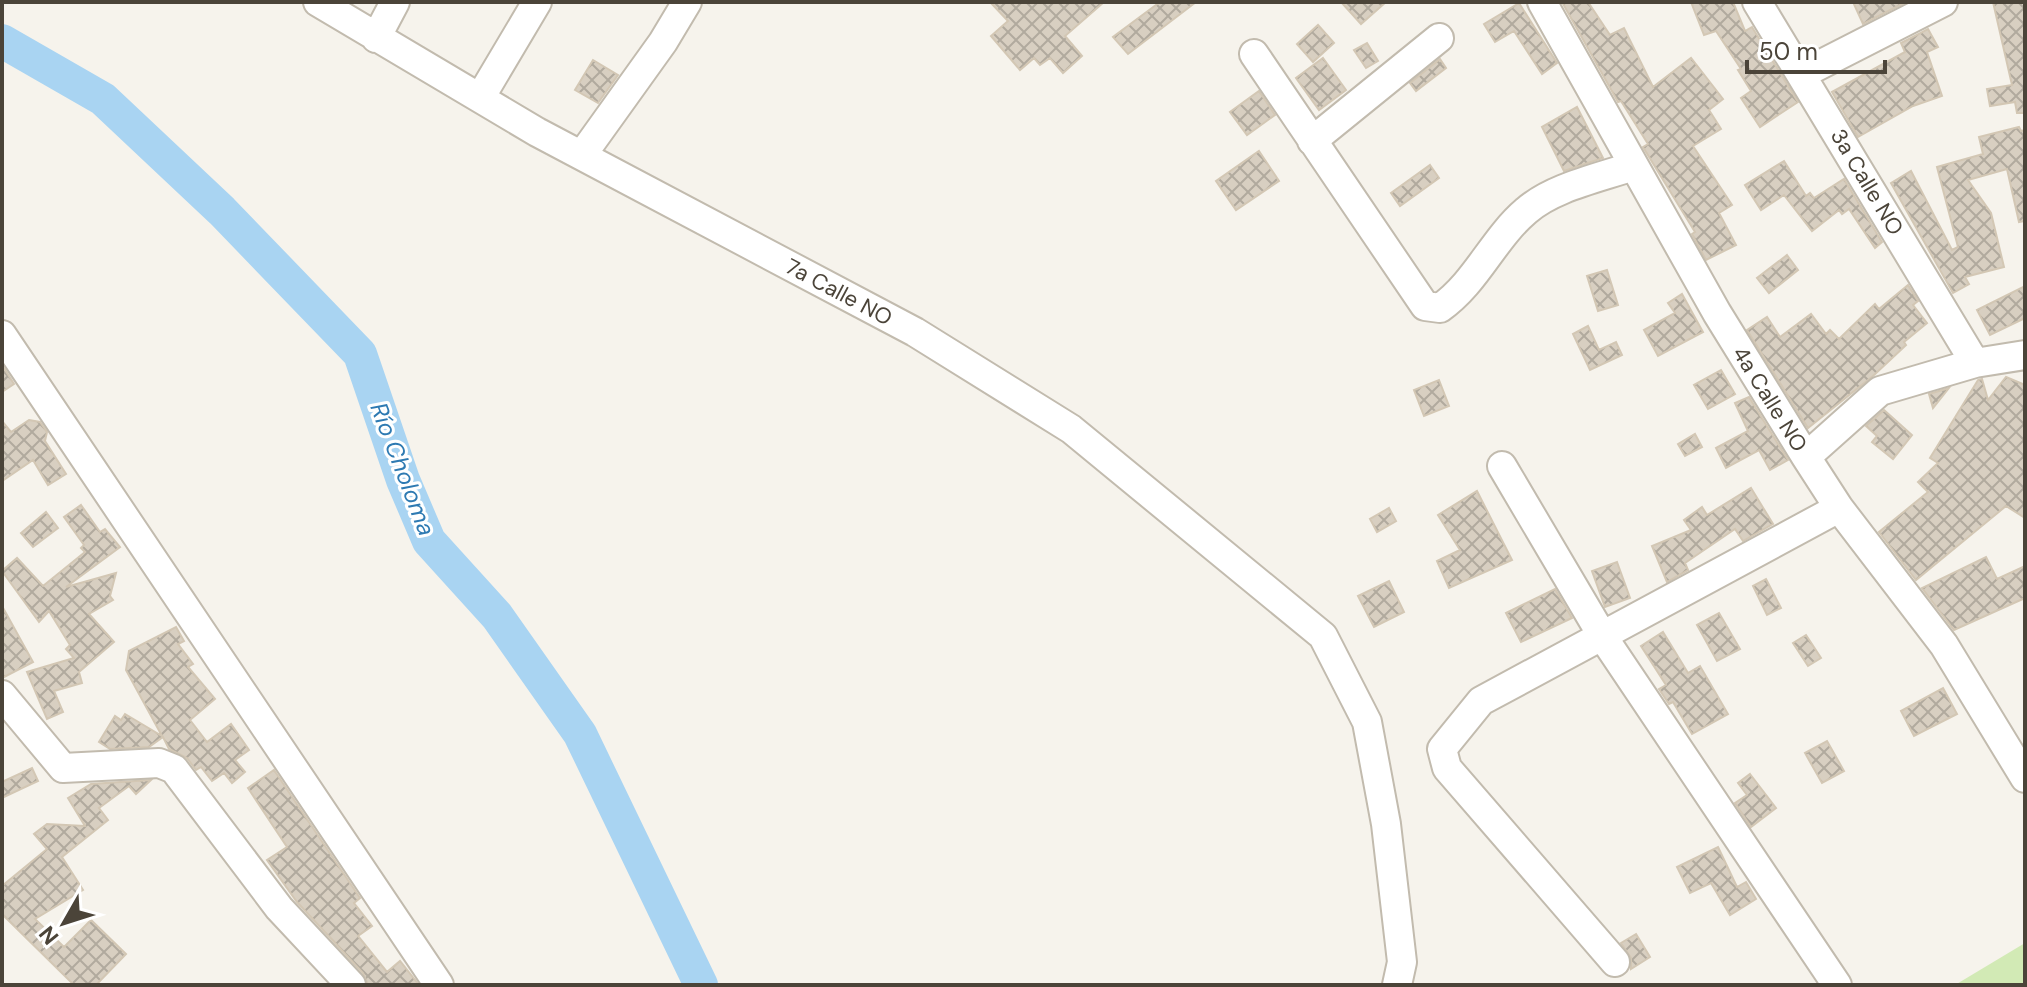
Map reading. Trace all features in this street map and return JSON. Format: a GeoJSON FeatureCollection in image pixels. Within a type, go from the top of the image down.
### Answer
{"type":"FeatureCollection","features":[{"type":"Feature","properties":{"kind":"street","name":"7a Calle NO"},"geometry":{"type":"LineString","coordinates":[[318,2],[582,155],[915,332],[1071,429],[1323,636],[1367,722],[1386,824],[1402,962],[1397,985]]}},
{"type":"Feature","properties":{"kind":"street"},"geometry":{"type":"LineString","coordinates":[[376,38],[395,2]]}},
{"type":"Feature","properties":{"kind":"street"},"geometry":{"type":"LineString","coordinates":[[480,98],[537,2]]}},
{"type":"Feature","properties":{"kind":"street"},"geometry":{"type":"LineString","coordinates":[[582,155],[663,42],[687,2]]}},
{"type":"Feature","properties":{"kind":"street","name":"4a Calle NO"},"geometry":{"type":"LineString","coordinates":[[1542,2],[1717,313],[1806,457],[1839,508],[1944,645],[2025,778]]}},
{"type":"Feature","properties":{"kind":"street","name":"3a Calle NO"},"geometry":{"type":"LineString","coordinates":[[1757,2],[1975,363]]}},
{"type":"Feature","properties":{"kind":"street"},"geometry":{"type":"LineString","coordinates":[[1802,74],[1943,2]]}},
{"type":"Feature","properties":{"kind":"street"},"geometry":{"type":"LineString","coordinates":[[1312,141],[1439,38]]}},
{"type":"Feature","properties":{"kind":"street"},"geometry":{"type":"LineString","coordinates":[[1254,54],[1425,306],[1440,308],[1456,297],[1525,211],[1549,196],[1633,166]]}},
{"type":"Feature","properties":{"kind":"street"},"geometry":{"type":"LineString","coordinates":[[2,335],[439,985]]}},
{"type":"Feature","properties":{"kind":"street"},"geometry":{"type":"LineString","coordinates":[[1806,457],[1880,391],[1975,363],[2025,355]]}},
{"type":"Feature","properties":{"kind":"street"},"geometry":{"type":"LineString","coordinates":[[1502,466],[1603,637],[1837,985]]}},
{"type":"Feature","properties":{"kind":"street"},"geometry":{"type":"LineString","coordinates":[[1615,962],[1472,799],[1447,768],[1442,749],[1481,701],[1839,508]]}},
{"type":"Feature","properties":{"kind":"street"},"geometry":{"type":"LineString","coordinates":[[2,695],[63,768],[159,763],[174,769],[279,908],[351,985]]}},
{"type":"Feature","properties":{"kind":"green space"},"geometry":{"type":"Polygon","coordinates":[[[2025,943],[2025,985],[1955,985],[2025,943]]]}},
{"type":"Feature","properties":{"kind":"building"},"geometry":{"type":"Polygon","coordinates":[[[990,2],[1104,2],[1065,36],[1082,56],[1063,73],[1050,58],[1040,65],[1034,58],[1020,70],[991,36],[1008,21],[990,2]]]}},
{"type":"Feature","properties":{"kind":"building"},"geometry":{"type":"Polygon","coordinates":[[[1160,2],[1196,2],[1128,54],[1113,37],[1160,2]]]}},
{"type":"Feature","properties":{"kind":"building"},"geometry":{"type":"Polygon","coordinates":[[[1341,2],[1386,2],[1361,24],[1341,2]]]}},
{"type":"Feature","properties":{"kind":"building"},"geometry":{"type":"Polygon","coordinates":[[[1562,2],[1588,2],[1610,35],[1624,28],[1653,87],[1691,58],[1723,99],[1709,110],[1721,129],[1693,146],[1732,205],[1719,213],[1736,245],[1706,260],[1692,234],[1695,232],[1643,147],[1648,144],[1621,101],[1618,102],[1562,2]]]}},
{"type":"Feature","properties":{"kind":"building"},"geometry":{"type":"Polygon","coordinates":[[[1691,2],[1733,2],[1745,31],[1752,27],[1798,102],[1760,127],[1741,98],[1751,91],[1738,70],[1741,69],[1716,31],[1704,35],[1691,2]]]}},
{"type":"Feature","properties":{"kind":"building"},"geometry":{"type":"Polygon","coordinates":[[[1853,2],[1906,2],[1863,24],[1853,2]]]}},
{"type":"Feature","properties":{"kind":"building"},"geometry":{"type":"Polygon","coordinates":[[[1993,2],[2025,2],[2025,113],[2017,113],[2015,102],[1990,106],[1987,89],[2012,85],[1993,2]]]}},
{"type":"Feature","properties":{"kind":"building"},"geometry":{"type":"Polygon","coordinates":[[[1519,3],[1557,63],[1542,74],[1514,31],[1495,42],[1484,24],[1519,3]]]}},
{"type":"Feature","properties":{"kind":"building"},"geometry":{"type":"Polygon","coordinates":[[[1318,25],[1334,43],[1313,62],[1297,44],[1318,25]]]}},
{"type":"Feature","properties":{"kind":"building"},"geometry":{"type":"Polygon","coordinates":[[[1928,29],[1938,47],[1927,52],[1942,96],[1913,106],[1858,137],[1832,92],[1905,52],[1901,43],[1928,29]]]}},
{"type":"Feature","properties":{"kind":"building"},"geometry":{"type":"Polygon","coordinates":[[[1367,43],[1378,61],[1366,68],[1354,50],[1367,43]]]}},
{"type":"Feature","properties":{"kind":"building"},"geometry":{"type":"Polygon","coordinates":[[[1323,58],[1346,90],[1319,110],[1296,78],[1323,58]]]}},
{"type":"Feature","properties":{"kind":"building"},"geometry":{"type":"Polygon","coordinates":[[[1440,59],[1446,68],[1416,91],[1410,83],[1440,59]]]}},
{"type":"Feature","properties":{"kind":"building"},"geometry":{"type":"Polygon","coordinates":[[[593,60],[618,75],[598,103],[575,90],[593,60]]]}},
{"type":"Feature","properties":{"kind":"building"},"geometry":{"type":"Polygon","coordinates":[[[1259,91],[1275,115],[1247,135],[1230,112],[1259,91]]]}},
{"type":"Feature","properties":{"kind":"building"},"geometry":{"type":"Polygon","coordinates":[[[1577,107],[1603,158],[1564,171],[1542,127],[1577,107]]]}},
{"type":"Feature","properties":{"kind":"building"},"geometry":{"type":"Polygon","coordinates":[[[2019,127],[2021,131],[2025,130],[2025,221],[2019,222],[2007,169],[1968,180],[1991,213],[2004,267],[1965,277],[1969,284],[1953,293],[1891,183],[1911,171],[1952,250],[1958,247],[1937,167],[1983,154],[1979,137],[2019,127]]]}},
{"type":"Feature","properties":{"kind":"building"},"geometry":{"type":"Polygon","coordinates":[[[1259,151],[1279,181],[1236,210],[1216,181],[1259,151]]]}},
{"type":"Feature","properties":{"kind":"building"},"geometry":{"type":"Polygon","coordinates":[[[1784,161],[1806,196],[1810,193],[1814,198],[1844,179],[1882,242],[1875,248],[1849,209],[1842,214],[1839,210],[1812,231],[1784,195],[1761,210],[1745,185],[1784,161]]]}},
{"type":"Feature","properties":{"kind":"building"},"geometry":{"type":"Polygon","coordinates":[[[1430,165],[1439,178],[1400,206],[1391,193],[1430,165]]]}},
{"type":"Feature","properties":{"kind":"building"},"geometry":{"type":"Polygon","coordinates":[[[1787,255],[1798,270],[1769,293],[1757,278],[1787,255]]]}},
{"type":"Feature","properties":{"kind":"building"},"geometry":{"type":"Polygon","coordinates":[[[1607,270],[1618,305],[1598,311],[1587,276],[1607,270]]]}},
{"type":"Feature","properties":{"kind":"building"},"geometry":{"type":"Polygon","coordinates":[[[1908,285],[1918,301],[1913,305],[1927,323],[1904,342],[1906,345],[1873,376],[1808,428],[1747,330],[1767,317],[1780,337],[1811,314],[1826,334],[1830,330],[1839,339],[1875,304],[1879,309],[1908,285]]]}},
{"type":"Feature","properties":{"kind":"building"},"geometry":{"type":"Polygon","coordinates":[[[2025,286],[2025,318],[1990,335],[1977,310],[2025,286]]]}},
{"type":"Feature","properties":{"kind":"building"},"geometry":{"type":"Polygon","coordinates":[[[1682,294],[1703,332],[1658,356],[1644,330],[1675,313],[1668,303],[1682,294]]]}},
{"type":"Feature","properties":{"kind":"building"},"geometry":{"type":"Polygon","coordinates":[[[1588,326],[1599,350],[1616,342],[1622,355],[1590,370],[1573,334],[1588,326]]]}},
{"type":"Feature","properties":{"kind":"building"},"geometry":{"type":"Polygon","coordinates":[[[2,365],[14,384],[2,392],[2,365]]]}},
{"type":"Feature","properties":{"kind":"building"},"geometry":{"type":"Polygon","coordinates":[[[1721,370],[1735,394],[1708,409],[1694,385],[1721,370]]]}},
{"type":"Feature","properties":{"kind":"building"},"geometry":{"type":"Polygon","coordinates":[[[2006,377],[2025,385],[2025,518],[2006,506],[1916,580],[1879,532],[1928,492],[1918,482],[1938,463],[1930,458],[1978,380],[1982,379],[1988,400],[2006,377]]]}},
{"type":"Feature","properties":{"kind":"building"},"geometry":{"type":"Polygon","coordinates":[[[1439,380],[1449,406],[1424,416],[1414,390],[1439,380]]]}},
{"type":"Feature","properties":{"kind":"building"},"geometry":{"type":"Polygon","coordinates":[[[1949,388],[1933,408],[1929,394],[1949,388]]]}},
{"type":"Feature","properties":{"kind":"building"},"geometry":{"type":"Polygon","coordinates":[[[1749,397],[1788,460],[1770,470],[1759,450],[1726,468],[1716,448],[1748,431],[1735,403],[1749,397]]]}},
{"type":"Feature","properties":{"kind":"building"},"geometry":{"type":"Polygon","coordinates":[[[1884,410],[1912,435],[1893,459],[1872,442],[1877,436],[1866,426],[1884,410]]]}},
{"type":"Feature","properties":{"kind":"building"},"geometry":{"type":"Polygon","coordinates":[[[29,420],[40,422],[47,432],[45,441],[66,474],[48,485],[33,460],[2,481],[2,421],[11,432],[29,420]]]}},
{"type":"Feature","properties":{"kind":"building"},"geometry":{"type":"Polygon","coordinates":[[[1695,434],[1702,447],[1685,456],[1678,444],[1695,434]]]}},
{"type":"Feature","properties":{"kind":"building"},"geometry":{"type":"Polygon","coordinates":[[[1751,488],[1773,524],[1743,541],[1735,529],[1685,563],[1688,570],[1667,582],[1652,546],[1691,530],[1684,520],[1702,507],[1707,515],[1751,488]]]}},
{"type":"Feature","properties":{"kind":"building"},"geometry":{"type":"Polygon","coordinates":[[[1477,491],[1512,560],[1449,588],[1437,561],[1460,550],[1438,515],[1477,491]]]}},
{"type":"Feature","properties":{"kind":"building"},"geometry":{"type":"Polygon","coordinates":[[[81,505],[100,532],[105,529],[120,547],[66,587],[116,573],[110,596],[113,600],[89,614],[114,642],[79,672],[82,683],[54,691],[63,712],[47,719],[27,672],[74,658],[66,649],[70,645],[49,611],[39,622],[2,571],[17,558],[43,586],[85,552],[81,548],[84,545],[64,517],[81,505]]]}},
{"type":"Feature","properties":{"kind":"building"},"geometry":{"type":"Polygon","coordinates":[[[1389,508],[1396,521],[1377,532],[1370,519],[1389,508]]]}},
{"type":"Feature","properties":{"kind":"building"},"geometry":{"type":"Polygon","coordinates":[[[46,512],[58,528],[33,547],[21,533],[46,512]]]}},
{"type":"Feature","properties":{"kind":"building"},"geometry":{"type":"Polygon","coordinates":[[[1986,557],[1997,579],[2025,566],[2025,598],[1954,630],[1922,588],[1986,557]]]}},
{"type":"Feature","properties":{"kind":"building"},"geometry":{"type":"Polygon","coordinates":[[[1617,562],[1630,598],[1605,607],[1592,571],[1617,562]]]}},
{"type":"Feature","properties":{"kind":"building"},"geometry":{"type":"Polygon","coordinates":[[[1766,579],[1781,608],[1767,615],[1753,586],[1766,579]]]}},
{"type":"Feature","properties":{"kind":"building"},"geometry":{"type":"Polygon","coordinates":[[[1389,581],[1404,612],[1374,627],[1358,596],[1389,581]]]}},
{"type":"Feature","properties":{"kind":"building"},"geometry":{"type":"Polygon","coordinates":[[[1555,589],[1572,618],[1521,642],[1506,613],[1555,589]]]}},
{"type":"Feature","properties":{"kind":"building"},"geometry":{"type":"Polygon","coordinates":[[[2,606],[33,662],[2,678],[2,606]]]}},
{"type":"Feature","properties":{"kind":"building"},"geometry":{"type":"Polygon","coordinates":[[[1719,613],[1740,649],[1717,661],[1697,625],[1719,613]]]}},
{"type":"Feature","properties":{"kind":"building"},"geometry":{"type":"Polygon","coordinates":[[[176,627],[184,641],[178,644],[193,664],[188,667],[215,699],[190,720],[207,742],[231,724],[249,750],[235,760],[245,772],[232,783],[224,773],[212,781],[201,767],[196,770],[187,758],[169,749],[163,737],[149,747],[110,749],[99,742],[115,716],[121,720],[125,714],[162,736],[126,670],[129,651],[176,627]]]}},
{"type":"Feature","properties":{"kind":"building"},"geometry":{"type":"Polygon","coordinates":[[[1663,632],[1688,673],[1700,666],[1728,714],[1692,734],[1673,702],[1669,704],[1659,689],[1666,685],[1641,646],[1663,632]]]}},
{"type":"Feature","properties":{"kind":"building"},"geometry":{"type":"Polygon","coordinates":[[[1806,635],[1821,658],[1808,666],[1793,643],[1806,635]]]}},
{"type":"Feature","properties":{"kind":"building"},"geometry":{"type":"Polygon","coordinates":[[[1943,688],[1957,714],[1914,736],[1901,711],[1943,688]]]}},
{"type":"Feature","properties":{"kind":"building"},"geometry":{"type":"Polygon","coordinates":[[[1827,741],[1844,771],[1822,783],[1805,753],[1827,741]]]}},
{"type":"Feature","properties":{"kind":"building"},"geometry":{"type":"Polygon","coordinates":[[[32,768],[38,781],[2,798],[2,782],[32,768]]]}},
{"type":"Feature","properties":{"kind":"building"},"geometry":{"type":"Polygon","coordinates":[[[274,770],[360,898],[354,903],[372,926],[358,936],[387,972],[400,961],[419,985],[368,985],[363,973],[297,902],[267,860],[287,847],[248,788],[274,770]]]}},
{"type":"Feature","properties":{"kind":"building"},"geometry":{"type":"Polygon","coordinates":[[[1750,774],[1776,808],[1751,827],[1735,803],[1747,795],[1738,783],[1750,774]]]}},
{"type":"Feature","properties":{"kind":"building"},"geometry":{"type":"Polygon","coordinates":[[[151,780],[136,794],[129,786],[99,808],[108,820],[62,857],[83,890],[35,919],[64,947],[91,920],[126,954],[96,985],[74,985],[2,914],[2,886],[47,849],[34,834],[47,824],[85,826],[68,798],[91,784],[151,780]]]}},
{"type":"Feature","properties":{"kind":"building"},"geometry":{"type":"Polygon","coordinates":[[[1718,847],[1737,887],[1746,882],[1756,899],[1730,915],[1711,883],[1690,893],[1677,867],[1718,847]]]}},
{"type":"Feature","properties":{"kind":"building"},"geometry":{"type":"Polygon","coordinates":[[[1636,934],[1650,957],[1631,969],[1631,958],[1621,943],[1636,934]]]}},
{"type":"Feature","properties":{"kind":"waterway","name":"Río Choloma"},"geometry":{"type":"LineString","coordinates":[[2,41],[103,99],[222,211],[360,354],[403,480],[429,541],[497,616],[580,734],[701,985]]}}]}
